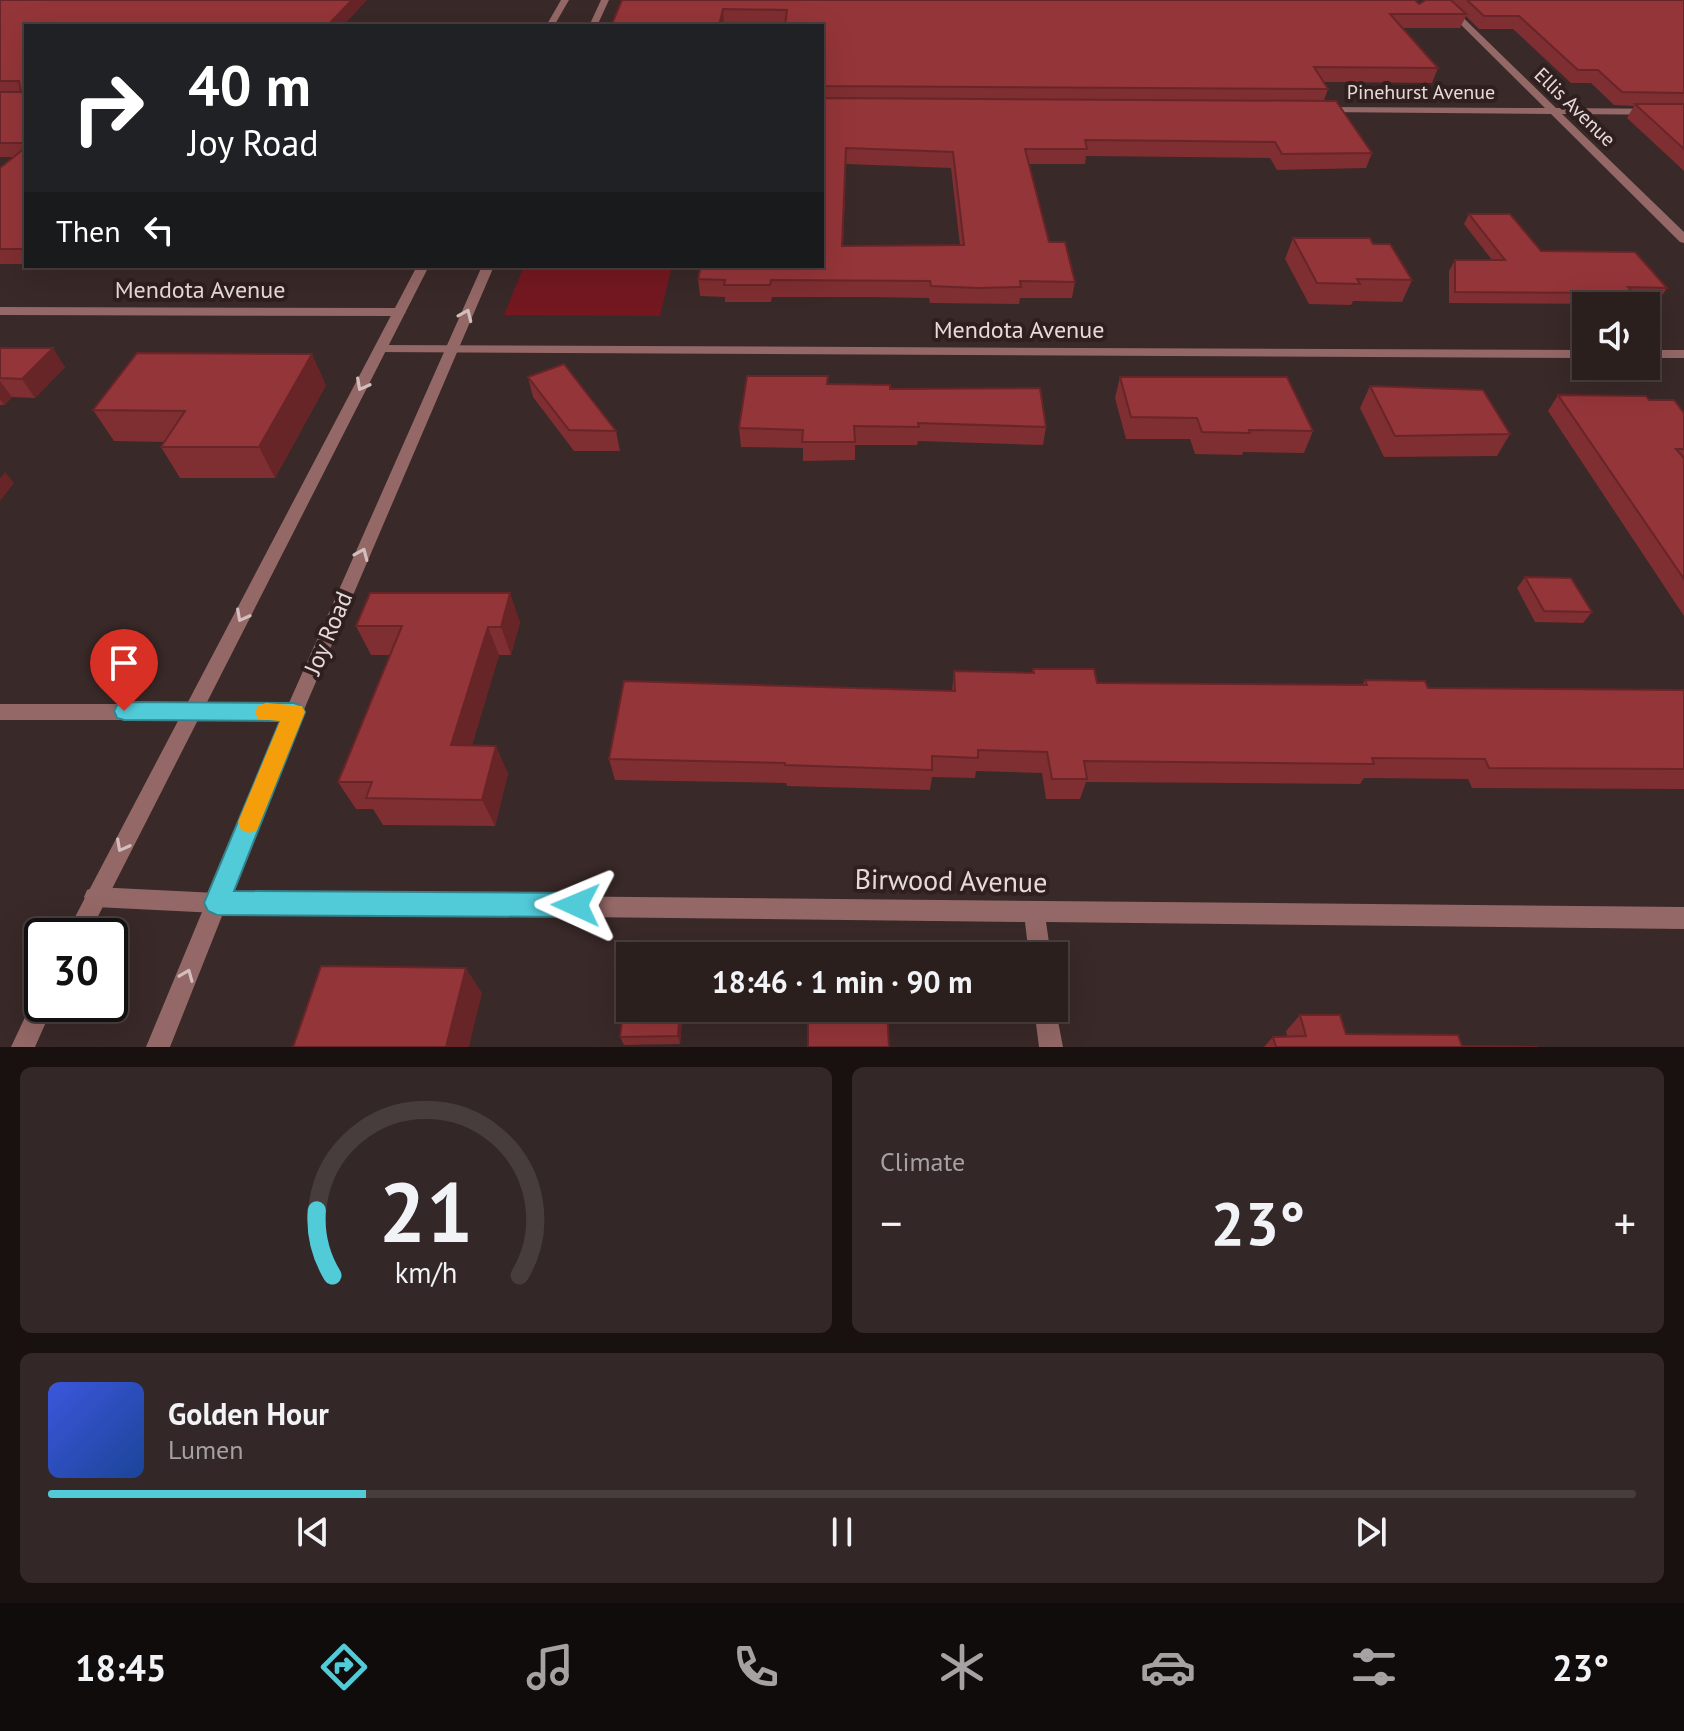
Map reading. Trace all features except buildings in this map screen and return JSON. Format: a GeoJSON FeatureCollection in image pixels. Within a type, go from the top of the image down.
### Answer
{"type":"FeatureCollection","features":[{"type":"Feature","properties":{"kind":"street"},"geometry":{"type":"LineString","coordinates":[[551,24],[565,0]]}},
{"type":"Feature","properties":{"kind":"street"},"geometry":{"type":"LineString","coordinates":[[594,24],[605,0]]}},
{"type":"Feature","properties":{"kind":"street","name":"Ellis Avenue"},"geometry":{"type":"LineString","coordinates":[[1440,0],[1684,239]]}},
{"type":"Feature","properties":{"kind":"street","name":"Pinehurst Avenue"},"geometry":{"type":"LineString","coordinates":[[1315,110],[1684,112]]}},
{"type":"Feature","properties":{"kind":"street"},"geometry":{"type":"LineString","coordinates":[[85,918],[422,268]]}},
{"type":"Feature","properties":{"kind":"street","name":"Joy Road"},"geometry":{"type":"LineString","coordinates":[[158,1047],[294,712],[487,268]]}},
{"type":"Feature","properties":{"kind":"street","name":"Mendota Avenue"},"geometry":{"type":"LineString","coordinates":[[0,311],[400,312]]}},
{"type":"Feature","properties":{"kind":"street","name":"Mendota Avenue"},"geometry":{"type":"LineString","coordinates":[[381,349],[1572,354]]}},
{"type":"Feature","properties":{"kind":"street"},"geometry":{"type":"LineString","coordinates":[[1660,354],[1684,354]]}},
{"type":"Feature","properties":{"kind":"street"},"geometry":{"type":"LineString","coordinates":[[0,712],[294,712]]}},
{"type":"Feature","properties":{"kind":"street","name":"Birwood Avenue"},"geometry":{"type":"LineString","coordinates":[[95,897],[217,903],[1684,918]]}},
{"type":"Feature","properties":{"kind":"street"},"geometry":{"type":"LineString","coordinates":[[1034,911],[1038,942]]}},
{"type":"Feature","properties":{"kind":"street"},"geometry":{"type":"LineString","coordinates":[[23,1047],[35,1022]]}},
{"type":"Feature","properties":{"kind":"street"},"geometry":{"type":"LineString","coordinates":[[1048,1022],[1051,1047]]}},
{"type":"Feature","properties":{"kind":"shaded area"},"geometry":{"type":"Polygon","coordinates":[[[523,268],[672,268],[660,316],[504,315],[523,268]]]}},
{"type":"Feature","properties":{"kind":"slow traffic"},"geometry":{"type":"LineString","coordinates":[[249,822],[294,712],[266,712]]}},
{"type":"Feature","properties":{"kind":"route"},"geometry":{"type":"LineString","coordinates":[[124,711],[294,712],[217,903],[576,905]]}}]}
